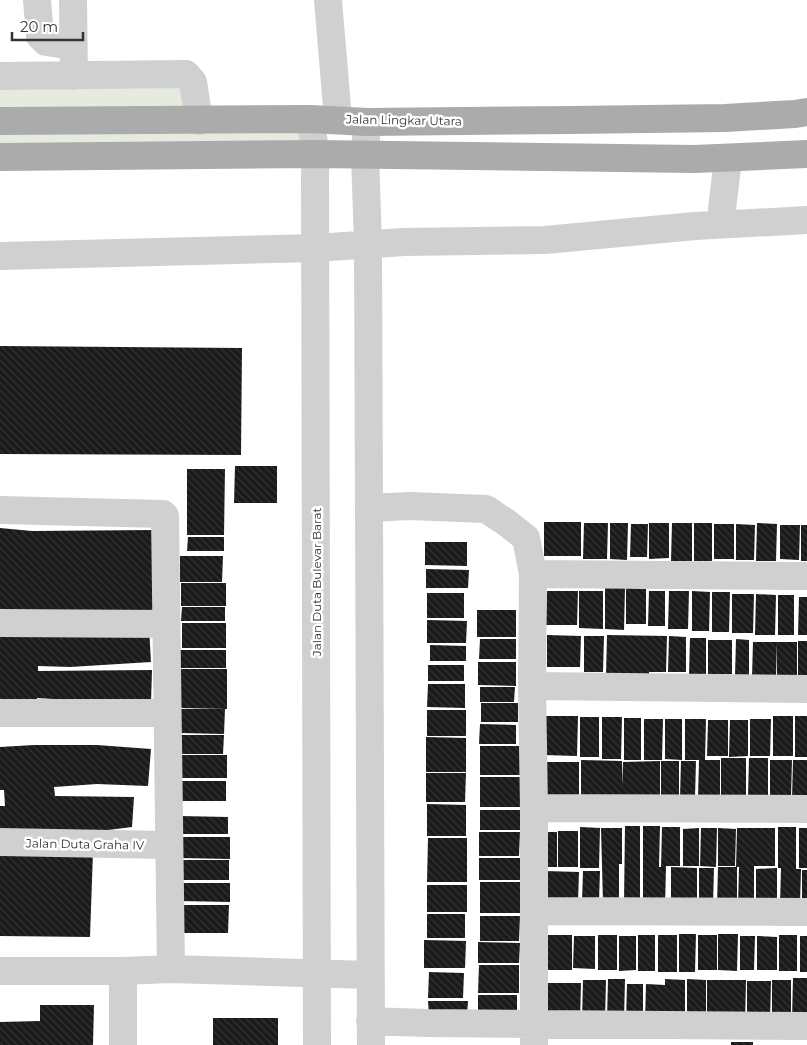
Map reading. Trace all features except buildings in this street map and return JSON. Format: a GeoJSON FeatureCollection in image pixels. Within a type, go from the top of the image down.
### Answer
{"type":"FeatureCollection","features":[{"type":"Feature","properties":{"kind":"main road","name":"Jalan Lingkar Utara"},"geometry":{"type":"LineString","coordinates":[[0,121],[338,119],[367,122],[725,118],[807,112]]}},
{"type":"Feature","properties":{"kind":"main road"},"geometry":{"type":"LineString","coordinates":[[725,118],[728,159]]}},
{"type":"Feature","properties":{"kind":"main road"},"geometry":{"type":"LineString","coordinates":[[0,157],[315,165],[728,159],[807,154]]}},
{"type":"Feature","properties":{"kind":"street"},"geometry":{"type":"LineString","coordinates":[[37,0],[40,36],[46,42],[73,46]]}},
{"type":"Feature","properties":{"kind":"street"},"geometry":{"type":"LineString","coordinates":[[72,0],[74,76]]}},
{"type":"Feature","properties":{"kind":"street"},"geometry":{"type":"LineString","coordinates":[[328,0],[338,119]]}},
{"type":"Feature","properties":{"kind":"street"},"geometry":{"type":"LineString","coordinates":[[0,76],[186,74],[193,82],[199,120]]}},
{"type":"Feature","properties":{"kind":"street","name":"Jalan Duta Bulevar Barat"},"geometry":{"type":"LineString","coordinates":[[310,119],[315,165],[322,974],[317,1045]]}},
{"type":"Feature","properties":{"kind":"street"},"geometry":{"type":"LineString","coordinates":[[367,122],[365,164],[368,235],[369,508],[366,974],[370,1033],[534,1034],[807,1026]]}},
{"type":"Feature","properties":{"kind":"street"},"geometry":{"type":"LineString","coordinates":[[722,224],[728,159]]}},
{"type":"Feature","properties":{"kind":"street"},"geometry":{"type":"LineString","coordinates":[[0,256],[368,235],[545,240],[722,224],[807,220]]}},
{"type":"Feature","properties":{"kind":"street"},"geometry":{"type":"LineString","coordinates":[[369,508],[409,506],[486,509],[526,538],[533,574],[534,1034]]}},
{"type":"Feature","properties":{"kind":"street"},"geometry":{"type":"LineString","coordinates":[[0,510],[163,514],[166,520],[171,969]]}},
{"type":"Feature","properties":{"kind":"street"},"geometry":{"type":"LineString","coordinates":[[533,574],[807,576]]}},
{"type":"Feature","properties":{"kind":"street"},"geometry":{"type":"LineString","coordinates":[[0,623],[166,624]]}},
{"type":"Feature","properties":{"kind":"street"},"geometry":{"type":"LineString","coordinates":[[532,686],[807,689]]}},
{"type":"Feature","properties":{"kind":"street"},"geometry":{"type":"LineString","coordinates":[[0,713],[167,713]]}},
{"type":"Feature","properties":{"kind":"street"},"geometry":{"type":"LineString","coordinates":[[534,808],[807,809]]}},
{"type":"Feature","properties":{"kind":"street","name":"Jalan Duta Graha IV"},"geometry":{"type":"LineString","coordinates":[[0,842],[169,845]]}},
{"type":"Feature","properties":{"kind":"street"},"geometry":{"type":"LineString","coordinates":[[534,911],[807,912]]}},
{"type":"Feature","properties":{"kind":"street"},"geometry":{"type":"LineString","coordinates":[[0,971],[171,969],[366,974]]}},
{"type":"Feature","properties":{"kind":"street"},"geometry":{"type":"LineString","coordinates":[[123,971],[123,1045]]}},
{"type":"Feature","properties":{"kind":"shaded area"},"geometry":{"type":"Polygon","coordinates":[[[186,74],[199,120],[310,119],[316,154],[0,156],[0,76],[186,74]]]}}]}
